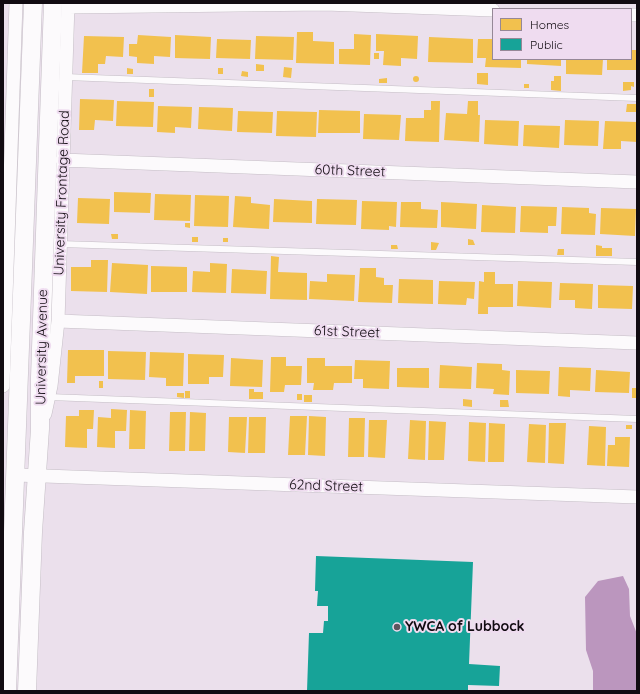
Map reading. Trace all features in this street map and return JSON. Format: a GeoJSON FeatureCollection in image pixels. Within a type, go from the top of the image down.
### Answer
{"type":"FeatureCollection","features":[{"type":"Feature","properties":{"kind":"main road","name":"University Avenue"},"geometry":{"type":"LineString","coordinates":[[7,691],[13,556],[8,531],[16,474],[33,3]]}},
{"type":"Feature","properties":{"kind":"main road","name":"University Avenue"},"geometry":{"type":"LineString","coordinates":[[27,691],[33,532],[40,429],[40,377],[63,4]]}},
{"type":"Feature","properties":{"kind":"street"},"geometry":{"type":"LineString","coordinates":[[3,386],[9,47],[16,3]]}},
{"type":"Feature","properties":{"kind":"street"},"geometry":{"type":"LineString","coordinates":[[63,4],[325,4],[492,10]]}},
{"type":"Feature","properties":{"kind":"street","name":"University Frontage Road"},"geometry":{"type":"LineString","coordinates":[[40,429],[49,397],[58,321],[65,77],[63,4]]}},
{"type":"Feature","properties":{"kind":"street","name":"60th Street"},"geometry":{"type":"LineString","coordinates":[[62,160],[637,182]]}},
{"type":"Feature","properties":{"kind":"street","name":"61st Street"},"geometry":{"type":"LineString","coordinates":[[58,321],[637,343]]}},
{"type":"Feature","properties":{"kind":"street","name":"62nd Street"},"geometry":{"type":"LineString","coordinates":[[16,474],[637,497]]}},
{"type":"Feature","properties":{"kind":"street"},"geometry":{"type":"LineString","coordinates":[[8,531],[33,532]]}},
{"type":"Feature","properties":{"kind":"lane"},"geometry":{"type":"LineString","coordinates":[[65,77],[637,98]]}},
{"type":"Feature","properties":{"kind":"lane"},"geometry":{"type":"LineString","coordinates":[[60,244],[637,262]]}},
{"type":"Feature","properties":{"kind":"lane"},"geometry":{"type":"LineString","coordinates":[[49,397],[637,419]]}},
{"type":"Feature","properties":{"kind":"lane"},"geometry":{"type":"LineString","coordinates":[[3,582],[13,556]]}},
{"type":"Feature","properties":{"kind":"shaded area"},"geometry":{"type":"Polygon","coordinates":[[[623,576],[629,589],[630,616],[637,634],[637,691],[593,691],[593,671],[586,650],[585,597],[598,581],[623,576]]]}},
{"type":"Feature","properties":{"kind":"building: Homes"},"geometry":{"type":"Polygon","coordinates":[[[297,32],[313,32],[313,41],[334,42],[334,64],[296,63],[297,32]]]}},
{"type":"Feature","properties":{"kind":"building: Homes"},"geometry":{"type":"Polygon","coordinates":[[[354,34],[371,35],[370,65],[339,64],[339,49],[354,49],[354,34]]]}},
{"type":"Feature","properties":{"kind":"building: Homes"},"geometry":{"type":"Polygon","coordinates":[[[376,34],[418,36],[417,59],[401,58],[401,66],[383,65],[384,51],[376,51],[376,34]]]}},
{"type":"Feature","properties":{"kind":"building: Homes"},"geometry":{"type":"Polygon","coordinates":[[[138,35],[171,37],[170,57],[154,56],[154,64],[137,63],[137,57],[129,56],[129,44],[137,44],[138,35]]]}},
{"type":"Feature","properties":{"kind":"building: Homes"},"geometry":{"type":"Polygon","coordinates":[[[175,35],[211,37],[210,59],[175,58],[175,35]]]}},
{"type":"Feature","properties":{"kind":"building: Homes"},"geometry":{"type":"Polygon","coordinates":[[[84,36],[124,37],[123,57],[106,56],[105,64],[98,64],[98,73],[82,73],[84,36]]]}},
{"type":"Feature","properties":{"kind":"building: Homes"},"geometry":{"type":"Polygon","coordinates":[[[256,36],[294,37],[293,60],[255,59],[256,36]]]}},
{"type":"Feature","properties":{"kind":"building: Homes"},"geometry":{"type":"Polygon","coordinates":[[[429,37],[473,39],[473,63],[428,62],[429,37]]]}},
{"type":"Feature","properties":{"kind":"building: Homes"},"geometry":{"type":"Polygon","coordinates":[[[217,39],[251,40],[250,59],[216,58],[217,39]]]}},
{"type":"Feature","properties":{"kind":"building: Homes"},"geometry":{"type":"Polygon","coordinates":[[[478,39],[492,39],[492,60],[521,60],[521,68],[485,67],[486,58],[477,58],[478,39]]]}},
{"type":"Feature","properties":{"kind":"building: Homes"},"geometry":{"type":"Polygon","coordinates":[[[632,50],[637,50],[637,70],[607,70],[607,60],[632,60],[632,50]]]}},
{"type":"Feature","properties":{"kind":"building: Homes"},"geometry":{"type":"Polygon","coordinates":[[[374,53],[379,53],[379,59],[374,59],[374,53]]]}},
{"type":"Feature","properties":{"kind":"building: Homes"},"geometry":{"type":"Polygon","coordinates":[[[527,60],[561,60],[561,66],[527,64],[527,60]]]}},
{"type":"Feature","properties":{"kind":"building: Homes"},"geometry":{"type":"Polygon","coordinates":[[[566,60],[603,60],[602,75],[566,74],[566,60]]]}},
{"type":"Feature","properties":{"kind":"building: Homes"},"geometry":{"type":"Polygon","coordinates":[[[256,64],[264,65],[264,71],[256,71],[256,64]]]}},
{"type":"Feature","properties":{"kind":"building: Homes"},"geometry":{"type":"Polygon","coordinates":[[[284,67],[292,68],[291,78],[283,77],[284,67]]]}},
{"type":"Feature","properties":{"kind":"building: Homes"},"geometry":{"type":"Polygon","coordinates":[[[127,68],[133,69],[133,74],[127,74],[127,68]]]}},
{"type":"Feature","properties":{"kind":"building: Homes"},"geometry":{"type":"Polygon","coordinates":[[[218,68],[223,68],[223,74],[218,74],[218,68]]]}},
{"type":"Feature","properties":{"kind":"building: Homes"},"geometry":{"type":"Polygon","coordinates":[[[242,71],[248,72],[248,77],[241,76],[242,71]]]}},
{"type":"Feature","properties":{"kind":"building: Homes"},"geometry":{"type":"Polygon","coordinates":[[[477,73],[488,73],[488,85],[477,84],[477,73]]]}},
{"type":"Feature","properties":{"kind":"building: Homes"},"geometry":{"type":"Polygon","coordinates":[[[416,76],[419,79],[416,82],[413,79],[416,76]]]}},
{"type":"Feature","properties":{"kind":"building: Homes"},"geometry":{"type":"Polygon","coordinates":[[[554,76],[561,76],[561,91],[551,90],[551,81],[554,81],[554,76]]]}},
{"type":"Feature","properties":{"kind":"building: Homes"},"geometry":{"type":"Polygon","coordinates":[[[387,78],[387,83],[379,83],[379,79],[387,78]]]}},
{"type":"Feature","properties":{"kind":"building: Homes"},"geometry":{"type":"Polygon","coordinates":[[[623,82],[634,82],[634,87],[631,86],[631,90],[623,91],[623,82]]]}},
{"type":"Feature","properties":{"kind":"building: Homes"},"geometry":{"type":"Polygon","coordinates":[[[524,84],[529,84],[529,88],[524,88],[524,84]]]}},
{"type":"Feature","properties":{"kind":"building: Homes"},"geometry":{"type":"Polygon","coordinates":[[[149,89],[154,89],[154,97],[149,97],[149,89]]]}},
{"type":"Feature","properties":{"kind":"building: Homes"},"geometry":{"type":"Polygon","coordinates":[[[80,99],[114,100],[113,121],[95,120],[94,130],[79,130],[80,99]]]}},
{"type":"Feature","properties":{"kind":"building: Homes"},"geometry":{"type":"Polygon","coordinates":[[[117,101],[154,102],[153,127],[116,126],[117,101]]]}},
{"type":"Feature","properties":{"kind":"building: Homes"},"geometry":{"type":"Polygon","coordinates":[[[431,101],[440,101],[439,142],[405,141],[406,118],[424,118],[424,110],[431,110],[431,101]]]}},
{"type":"Feature","properties":{"kind":"building: Homes"},"geometry":{"type":"Polygon","coordinates":[[[468,101],[478,101],[478,115],[480,115],[479,142],[444,140],[446,113],[467,114],[468,101]]]}},
{"type":"Feature","properties":{"kind":"building: Homes"},"geometry":{"type":"Polygon","coordinates":[[[627,104],[637,104],[637,112],[626,112],[627,104]]]}},
{"type":"Feature","properties":{"kind":"building: Homes"},"geometry":{"type":"Polygon","coordinates":[[[158,106],[192,107],[191,128],[175,127],[175,133],[157,132],[158,106]]]}},
{"type":"Feature","properties":{"kind":"building: Homes"},"geometry":{"type":"Polygon","coordinates":[[[199,107],[233,108],[232,131],[198,129],[199,107]]]}},
{"type":"Feature","properties":{"kind":"building: Homes"},"geometry":{"type":"Polygon","coordinates":[[[319,110],[360,111],[360,133],[318,133],[319,110]]]}},
{"type":"Feature","properties":{"kind":"building: Homes"},"geometry":{"type":"Polygon","coordinates":[[[238,111],[273,112],[272,133],[237,132],[238,111]]]}},
{"type":"Feature","properties":{"kind":"building: Homes"},"geometry":{"type":"Polygon","coordinates":[[[277,111],[317,112],[316,137],[276,136],[277,111]]]}},
{"type":"Feature","properties":{"kind":"building: Homes"},"geometry":{"type":"Polygon","coordinates":[[[364,114],[401,115],[399,140],[363,139],[364,114]]]}},
{"type":"Feature","properties":{"kind":"building: Homes"},"geometry":{"type":"Polygon","coordinates":[[[485,120],[519,121],[518,146],[484,144],[485,120]]]}},
{"type":"Feature","properties":{"kind":"building: Homes"},"geometry":{"type":"Polygon","coordinates":[[[565,120],[599,121],[598,146],[564,145],[565,120]]]}},
{"type":"Feature","properties":{"kind":"building: Homes"},"geometry":{"type":"Polygon","coordinates":[[[605,121],[637,122],[637,142],[621,141],[621,149],[603,149],[605,121]]]}},
{"type":"Feature","properties":{"kind":"building: Homes"},"geometry":{"type":"Polygon","coordinates":[[[524,125],[560,126],[559,148],[523,146],[524,125]]]}},
{"type":"Feature","properties":{"kind":"building: Homes"},"geometry":{"type":"Polygon","coordinates":[[[114,192],[151,193],[150,213],[114,212],[114,192]]]}},
{"type":"Feature","properties":{"kind":"building: Homes"},"geometry":{"type":"Polygon","coordinates":[[[155,194],[191,195],[190,221],[154,220],[155,194]]]}},
{"type":"Feature","properties":{"kind":"building: Homes"},"geometry":{"type":"Polygon","coordinates":[[[195,195],[229,196],[228,227],[194,226],[195,195]]]}},
{"type":"Feature","properties":{"kind":"building: Homes"},"geometry":{"type":"Polygon","coordinates":[[[235,196],[251,197],[251,203],[270,205],[269,229],[233,227],[235,196]]]}},
{"type":"Feature","properties":{"kind":"building: Homes"},"geometry":{"type":"Polygon","coordinates":[[[78,198],[110,199],[109,224],[77,223],[78,198]]]}},
{"type":"Feature","properties":{"kind":"building: Homes"},"geometry":{"type":"Polygon","coordinates":[[[274,199],[312,201],[312,223],[273,222],[274,199]]]}},
{"type":"Feature","properties":{"kind":"building: Homes"},"geometry":{"type":"Polygon","coordinates":[[[317,199],[357,200],[356,225],[316,224],[317,199]]]}},
{"type":"Feature","properties":{"kind":"building: Homes"},"geometry":{"type":"Polygon","coordinates":[[[362,201],[397,202],[396,227],[389,226],[389,230],[361,229],[362,201]]]}},
{"type":"Feature","properties":{"kind":"building: Homes"},"geometry":{"type":"Polygon","coordinates":[[[401,202],[421,202],[421,209],[438,210],[437,228],[400,227],[401,202]]]}},
{"type":"Feature","properties":{"kind":"building: Homes"},"geometry":{"type":"Polygon","coordinates":[[[441,202],[477,204],[476,229],[441,227],[441,202]]]}},
{"type":"Feature","properties":{"kind":"building: Homes"},"geometry":{"type":"Polygon","coordinates":[[[482,205],[516,207],[515,233],[481,232],[482,205]]]}},
{"type":"Feature","properties":{"kind":"building: Homes"},"geometry":{"type":"Polygon","coordinates":[[[521,206],[557,207],[556,226],[548,226],[548,233],[520,232],[521,206]]]}},
{"type":"Feature","properties":{"kind":"building: Homes"},"geometry":{"type":"Polygon","coordinates":[[[562,207],[589,208],[589,213],[596,214],[595,235],[561,234],[562,207]]]}},
{"type":"Feature","properties":{"kind":"building: Homes"},"geometry":{"type":"Polygon","coordinates":[[[601,208],[636,209],[635,236],[600,234],[601,208]]]}},
{"type":"Feature","properties":{"kind":"building: Homes"},"geometry":{"type":"Polygon","coordinates":[[[185,223],[190,223],[190,228],[185,227],[185,223]]]}},
{"type":"Feature","properties":{"kind":"building: Homes"},"geometry":{"type":"Polygon","coordinates":[[[111,234],[118,234],[118,239],[112,239],[111,234]]]}},
{"type":"Feature","properties":{"kind":"building: Homes"},"geometry":{"type":"Polygon","coordinates":[[[192,237],[198,237],[198,242],[192,242],[192,237]]]}},
{"type":"Feature","properties":{"kind":"building: Homes"},"geometry":{"type":"Polygon","coordinates":[[[223,238],[228,238],[228,242],[223,242],[223,238]]]}},
{"type":"Feature","properties":{"kind":"building: Homes"},"geometry":{"type":"Polygon","coordinates":[[[468,239],[473,240],[475,245],[468,245],[468,239]]]}},
{"type":"Feature","properties":{"kind":"building: Homes"},"geometry":{"type":"Polygon","coordinates":[[[431,242],[439,243],[436,250],[431,250],[431,242]]]}},
{"type":"Feature","properties":{"kind":"building: Homes"},"geometry":{"type":"Polygon","coordinates":[[[391,245],[397,245],[398,249],[391,249],[391,245]]]}},
{"type":"Feature","properties":{"kind":"building: Homes"},"geometry":{"type":"Polygon","coordinates":[[[596,245],[602,246],[602,248],[612,248],[612,256],[596,256],[596,245]]]}},
{"type":"Feature","properties":{"kind":"building: Homes"},"geometry":{"type":"Polygon","coordinates":[[[558,249],[564,249],[564,255],[557,255],[558,249]]]}},
{"type":"Feature","properties":{"kind":"building: Homes"},"geometry":{"type":"Polygon","coordinates":[[[271,256],[279,257],[278,272],[307,273],[307,300],[270,299],[271,256]]]}},
{"type":"Feature","properties":{"kind":"building: Homes"},"geometry":{"type":"Polygon","coordinates":[[[91,260],[108,260],[107,292],[71,291],[71,267],[91,267],[91,260]]]}},
{"type":"Feature","properties":{"kind":"building: Homes"},"geometry":{"type":"Polygon","coordinates":[[[112,263],[148,265],[147,294],[110,292],[112,263]]]}},
{"type":"Feature","properties":{"kind":"building: Homes"},"geometry":{"type":"Polygon","coordinates":[[[210,263],[227,264],[226,293],[192,292],[193,271],[210,272],[210,263]]]}},
{"type":"Feature","properties":{"kind":"building: Homes"},"geometry":{"type":"Polygon","coordinates":[[[151,266],[187,267],[187,292],[151,292],[151,266]]]}},
{"type":"Feature","properties":{"kind":"building: Homes"},"geometry":{"type":"Polygon","coordinates":[[[360,268],[376,268],[376,277],[384,278],[384,285],[393,285],[392,303],[358,302],[360,268]]]}},
{"type":"Feature","properties":{"kind":"building: Homes"},"geometry":{"type":"Polygon","coordinates":[[[232,269],[267,271],[266,294],[231,293],[232,269]]]}},
{"type":"Feature","properties":{"kind":"building: Homes"},"geometry":{"type":"Polygon","coordinates":[[[484,272],[495,272],[495,284],[513,284],[513,307],[488,307],[488,314],[478,314],[479,281],[484,282],[484,272]]]}},
{"type":"Feature","properties":{"kind":"building: Homes"},"geometry":{"type":"Polygon","coordinates":[[[327,274],[355,275],[354,301],[309,299],[310,281],[327,282],[327,274]]]}},
{"type":"Feature","properties":{"kind":"building: Homes"},"geometry":{"type":"Polygon","coordinates":[[[399,279],[433,280],[433,304],[398,303],[399,279]]]}},
{"type":"Feature","properties":{"kind":"building: Homes"},"geometry":{"type":"Polygon","coordinates":[[[439,281],[475,282],[474,299],[467,298],[466,305],[438,304],[439,281]]]}},
{"type":"Feature","properties":{"kind":"building: Homes"},"geometry":{"type":"Polygon","coordinates":[[[518,281],[552,282],[551,308],[517,306],[518,281]]]}},
{"type":"Feature","properties":{"kind":"building: Homes"},"geometry":{"type":"Polygon","coordinates":[[[560,283],[593,284],[592,309],[575,308],[575,300],[559,300],[560,283]]]}},
{"type":"Feature","properties":{"kind":"building: Homes"},"geometry":{"type":"Polygon","coordinates":[[[598,285],[633,286],[632,309],[598,308],[598,285]]]}},
{"type":"Feature","properties":{"kind":"building: Homes"},"geometry":{"type":"Polygon","coordinates":[[[68,350],[104,350],[104,376],[75,376],[75,383],[67,383],[68,350]]]}},
{"type":"Feature","properties":{"kind":"building: Homes"},"geometry":{"type":"Polygon","coordinates":[[[108,351],[146,352],[145,380],[108,379],[108,351]]]}},
{"type":"Feature","properties":{"kind":"building: Homes"},"geometry":{"type":"Polygon","coordinates":[[[150,352],[184,353],[183,386],[166,386],[166,378],[149,377],[150,352]]]}},
{"type":"Feature","properties":{"kind":"building: Homes"},"geometry":{"type":"Polygon","coordinates":[[[188,354],[224,355],[223,377],[209,377],[209,384],[188,384],[188,354]]]}},
{"type":"Feature","properties":{"kind":"building: Homes"},"geometry":{"type":"Polygon","coordinates":[[[271,357],[286,357],[286,366],[302,366],[301,385],[285,385],[284,392],[270,392],[271,357]]]}},
{"type":"Feature","properties":{"kind":"building: Homes"},"geometry":{"type":"Polygon","coordinates":[[[231,358],[263,360],[262,387],[230,386],[231,358]]]}},
{"type":"Feature","properties":{"kind":"building: Homes"},"geometry":{"type":"Polygon","coordinates":[[[307,358],[325,358],[325,366],[352,366],[352,383],[334,383],[333,390],[313,390],[314,383],[307,383],[307,358]]]}},
{"type":"Feature","properties":{"kind":"building: Homes"},"geometry":{"type":"Polygon","coordinates":[[[355,360],[390,361],[389,389],[363,388],[363,379],[354,379],[355,360]]]}},
{"type":"Feature","properties":{"kind":"building: Homes"},"geometry":{"type":"Polygon","coordinates":[[[477,363],[502,364],[502,370],[510,371],[509,395],[493,394],[494,389],[476,388],[477,363]]]}},
{"type":"Feature","properties":{"kind":"building: Homes"},"geometry":{"type":"Polygon","coordinates":[[[440,365],[472,367],[471,389],[439,388],[440,365]]]}},
{"type":"Feature","properties":{"kind":"building: Homes"},"geometry":{"type":"Polygon","coordinates":[[[559,367],[591,368],[590,391],[570,390],[570,397],[558,396],[559,367]]]}},
{"type":"Feature","properties":{"kind":"building: Homes"},"geometry":{"type":"Polygon","coordinates":[[[397,368],[429,368],[429,388],[397,387],[397,368]]]}},
{"type":"Feature","properties":{"kind":"building: Homes"},"geometry":{"type":"Polygon","coordinates":[[[516,370],[550,371],[549,394],[516,393],[516,370]]]}},
{"type":"Feature","properties":{"kind":"building: Homes"},"geometry":{"type":"Polygon","coordinates":[[[596,370],[630,372],[629,393],[595,392],[596,370]]]}},
{"type":"Feature","properties":{"kind":"building: Homes"},"geometry":{"type":"Polygon","coordinates":[[[99,381],[103,381],[103,388],[99,388],[99,381]]]}},
{"type":"Feature","properties":{"kind":"building: Homes"},"geometry":{"type":"Polygon","coordinates":[[[632,388],[636,388],[636,398],[632,398],[632,388]]]}},
{"type":"Feature","properties":{"kind":"building: Homes"},"geometry":{"type":"Polygon","coordinates":[[[249,389],[254,389],[254,392],[263,392],[263,399],[249,399],[249,389]]]}},
{"type":"Feature","properties":{"kind":"building: Homes"},"geometry":{"type":"Polygon","coordinates":[[[185,391],[190,391],[190,398],[185,398],[185,391]]]}},
{"type":"Feature","properties":{"kind":"building: Homes"},"geometry":{"type":"Polygon","coordinates":[[[177,393],[184,393],[184,398],[177,397],[177,393]]]}},
{"type":"Feature","properties":{"kind":"building: Homes"},"geometry":{"type":"Polygon","coordinates":[[[297,394],[302,394],[302,400],[297,400],[297,394]]]}},
{"type":"Feature","properties":{"kind":"building: Homes"},"geometry":{"type":"Polygon","coordinates":[[[304,395],[312,395],[312,402],[304,402],[304,395]]]}},
{"type":"Feature","properties":{"kind":"building: Homes"},"geometry":{"type":"Polygon","coordinates":[[[463,399],[472,400],[472,407],[463,406],[463,399]]]}},
{"type":"Feature","properties":{"kind":"building: Homes"},"geometry":{"type":"Polygon","coordinates":[[[500,400],[508,400],[509,407],[500,407],[500,400]]]}},
{"type":"Feature","properties":{"kind":"building: Homes"},"geometry":{"type":"Polygon","coordinates":[[[111,409],[127,410],[126,431],[115,431],[115,448],[97,447],[98,417],[111,418],[111,409]]]}},
{"type":"Feature","properties":{"kind":"building: Homes"},"geometry":{"type":"Polygon","coordinates":[[[79,410],[94,410],[93,429],[87,429],[87,448],[65,447],[66,416],[79,416],[79,410]]]}},
{"type":"Feature","properties":{"kind":"building: Homes"},"geometry":{"type":"Polygon","coordinates":[[[130,410],[146,411],[145,449],[129,449],[130,410]]]}},
{"type":"Feature","properties":{"kind":"building: Homes"},"geometry":{"type":"Polygon","coordinates":[[[170,412],[186,412],[185,451],[169,451],[170,412]]]}},
{"type":"Feature","properties":{"kind":"building: Homes"},"geometry":{"type":"Polygon","coordinates":[[[190,412],[206,413],[205,451],[189,451],[190,412]]]}},
{"type":"Feature","properties":{"kind":"building: Homes"},"geometry":{"type":"Polygon","coordinates":[[[290,416],[307,416],[305,455],[288,455],[290,416]]]}},
{"type":"Feature","properties":{"kind":"building: Homes"},"geometry":{"type":"Polygon","coordinates":[[[309,416],[326,417],[325,456],[308,455],[309,416]]]}},
{"type":"Feature","properties":{"kind":"building: Homes"},"geometry":{"type":"Polygon","coordinates":[[[229,417],[247,417],[245,453],[228,452],[229,417]]]}},
{"type":"Feature","properties":{"kind":"building: Homes"},"geometry":{"type":"Polygon","coordinates":[[[249,417],[266,417],[265,453],[248,453],[249,417]]]}},
{"type":"Feature","properties":{"kind":"building: Homes"},"geometry":{"type":"Polygon","coordinates":[[[349,418],[365,418],[364,457],[348,457],[349,418]]]}},
{"type":"Feature","properties":{"kind":"building: Homes"},"geometry":{"type":"Polygon","coordinates":[[[369,420],[387,420],[385,458],[368,457],[369,420]]]}},
{"type":"Feature","properties":{"kind":"building: Homes"},"geometry":{"type":"Polygon","coordinates":[[[410,420],[426,421],[425,460],[408,459],[410,420]]]}},
{"type":"Feature","properties":{"kind":"building: Homes"},"geometry":{"type":"Polygon","coordinates":[[[429,421],[446,422],[444,460],[428,460],[429,421]]]}},
{"type":"Feature","properties":{"kind":"building: Homes"},"geometry":{"type":"Polygon","coordinates":[[[469,422],[486,423],[485,462],[468,461],[469,422]]]}},
{"type":"Feature","properties":{"kind":"building: Homes"},"geometry":{"type":"Polygon","coordinates":[[[489,423],[505,424],[504,462],[488,462],[489,423]]]}},
{"type":"Feature","properties":{"kind":"building: Homes"},"geometry":{"type":"Polygon","coordinates":[[[549,423],[566,423],[564,464],[548,463],[549,423]]]}},
{"type":"Feature","properties":{"kind":"building: Homes"},"geometry":{"type":"Polygon","coordinates":[[[529,424],[546,425],[545,463],[527,462],[529,424]]]}},
{"type":"Feature","properties":{"kind":"building: Homes"},"geometry":{"type":"Polygon","coordinates":[[[626,425],[632,425],[632,429],[626,429],[626,425]]]}},
{"type":"Feature","properties":{"kind":"building: Homes"},"geometry":{"type":"Polygon","coordinates":[[[589,426],[606,427],[605,466],[587,465],[589,426]]]}},
{"type":"Feature","properties":{"kind":"building: Homes"},"geometry":{"type":"Polygon","coordinates":[[[615,437],[630,437],[629,467],[607,466],[608,445],[615,445],[615,437]]]}},
{"type":"Feature","properties":{"kind":"building: Public","name":"YWCA of Lubbock"},"geometry":{"type":"Polygon","coordinates":[[[316,556],[473,562],[469,664],[500,666],[499,686],[468,685],[468,691],[307,691],[309,633],[323,633],[324,621],[328,621],[328,606],[317,606],[318,591],[315,591],[316,556]]]}},
{"type":"Feature","properties":{"kind":"place","name":"YWCA of Lubbock"},"geometry":{"type":"Point","coordinates":[397,627]}}]}
